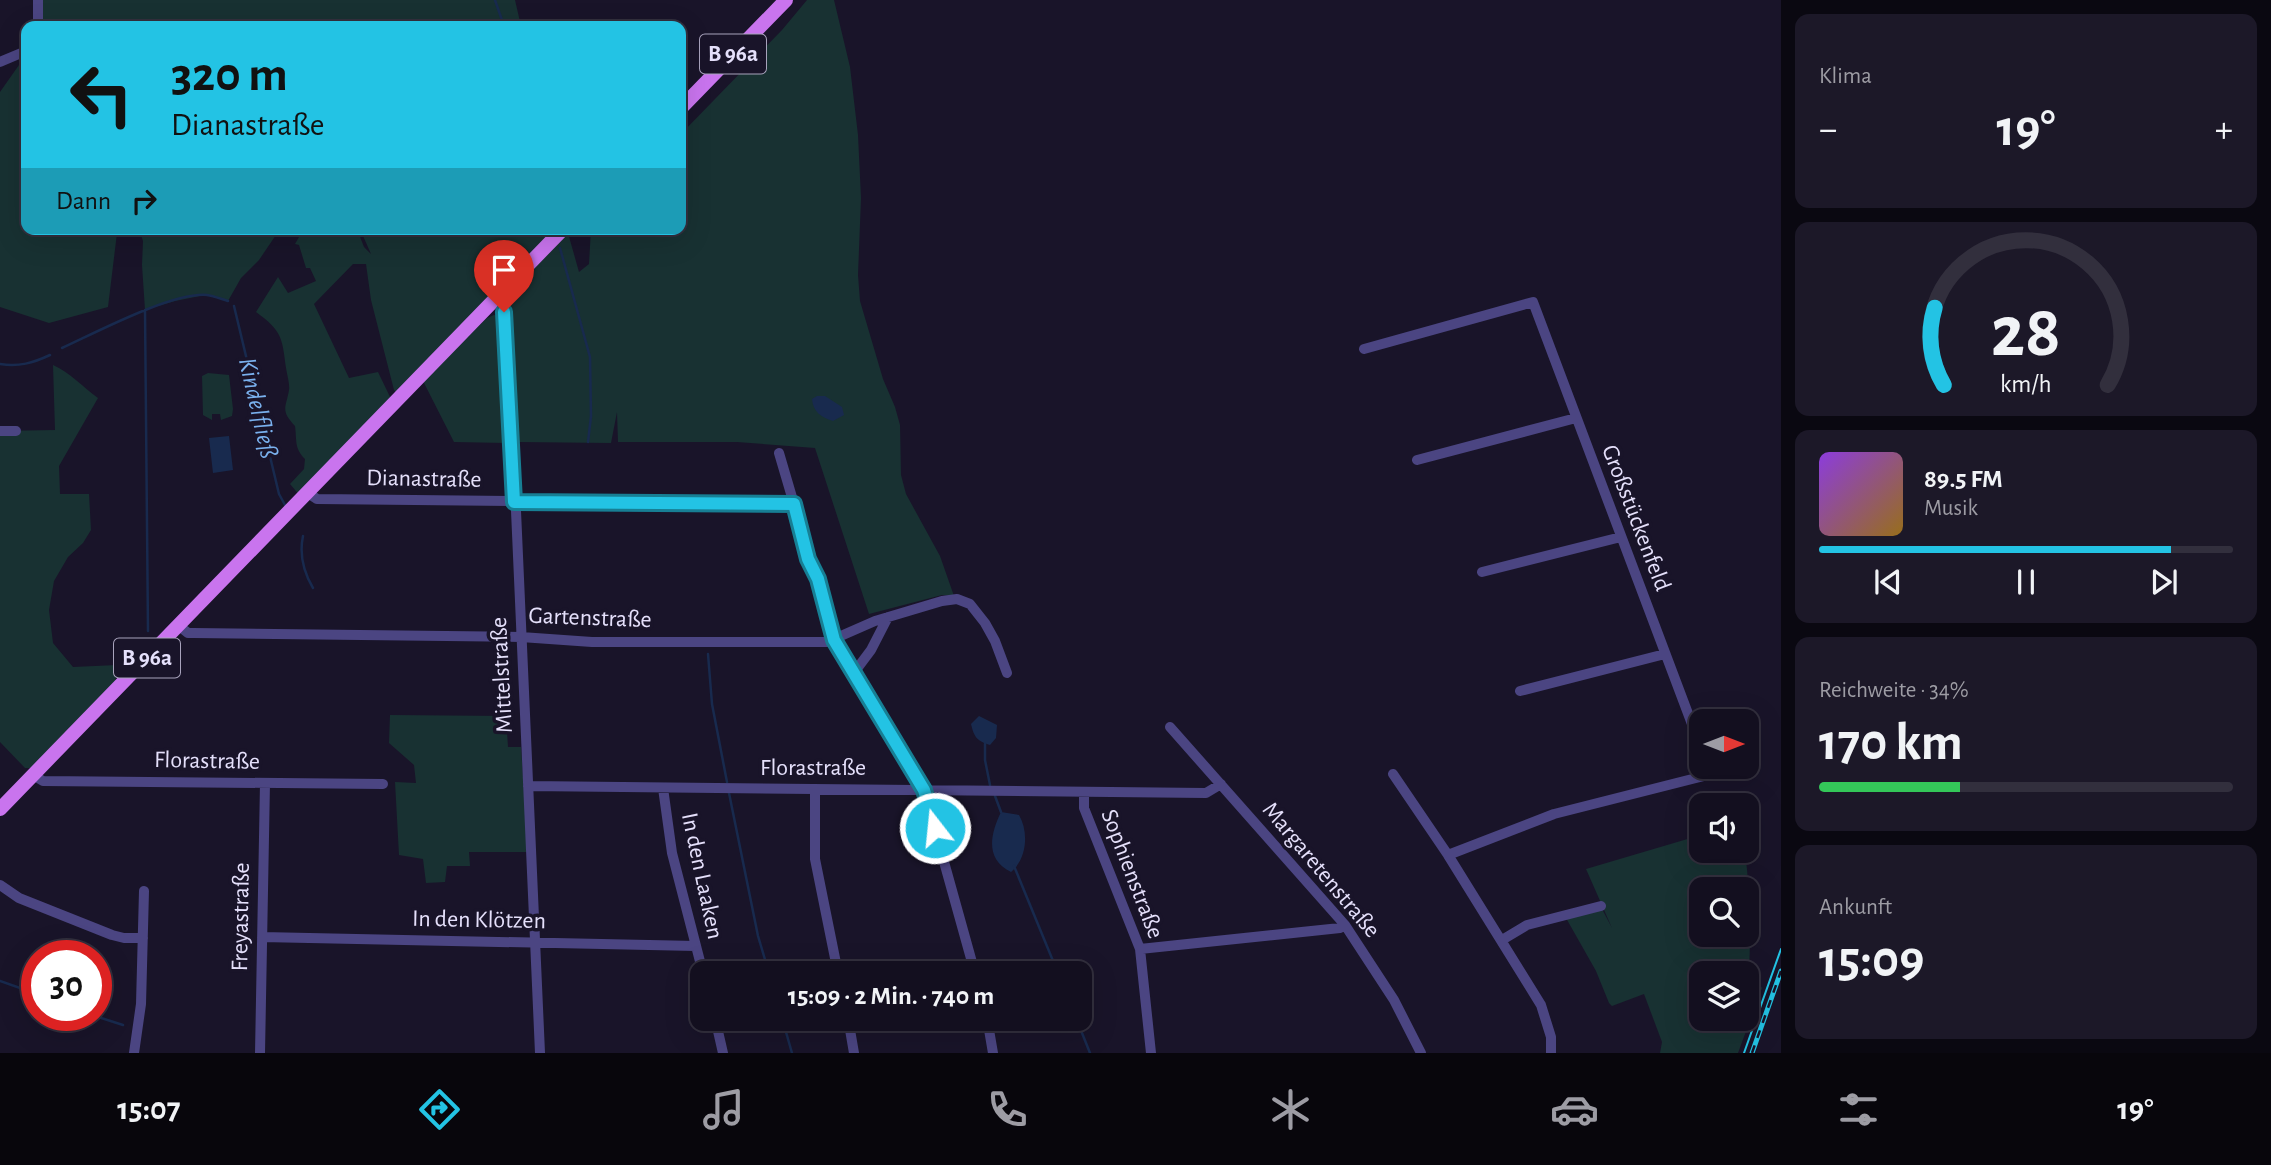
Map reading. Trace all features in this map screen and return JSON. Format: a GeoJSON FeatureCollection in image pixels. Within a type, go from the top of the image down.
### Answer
{"type":"FeatureCollection","features":[{"type":"Feature","properties":{"kind":"main road","name":"B 96a"},"geometry":{"type":"LineString","coordinates":[[686,103],[786,0]]}},
{"type":"Feature","properties":{"kind":"main road","name":"B 96a"},"geometry":{"type":"LineString","coordinates":[[0,809],[557,235]]}},
{"type":"Feature","properties":{"kind":"street"},"geometry":{"type":"LineString","coordinates":[[38,0],[38,21]]}},
{"type":"Feature","properties":{"kind":"street"},"geometry":{"type":"LineString","coordinates":[[0,62],[21,53]]}},
{"type":"Feature","properties":{"kind":"street","name":"Mittelstraße"},"geometry":{"type":"LineString","coordinates":[[496,299],[504,315],[522,637],[540,1053]]}},
{"type":"Feature","properties":{"kind":"street","name":"Großstückenfeld"},"geometry":{"type":"LineString","coordinates":[[1364,349],[1533,302],[1689,717]]}},
{"type":"Feature","properties":{"kind":"street"},"geometry":{"type":"LineString","coordinates":[[1417,460],[1576,418]]}},
{"type":"Feature","properties":{"kind":"street"},"geometry":{"type":"LineString","coordinates":[[0,431],[16,431]]}},
{"type":"Feature","properties":{"kind":"street"},"geometry":{"type":"LineString","coordinates":[[779,453],[834,640],[924,790],[972,961]]}},
{"type":"Feature","properties":{"kind":"street","name":"Dianastraße"},"geometry":{"type":"LineString","coordinates":[[308,493],[317,499],[794,504]]}},
{"type":"Feature","properties":{"kind":"street"},"geometry":{"type":"LineString","coordinates":[[1482,572],[1621,537]]}},
{"type":"Feature","properties":{"kind":"street","name":"Gartenstraße"},"geometry":{"type":"LineString","coordinates":[[178,625],[193,633],[522,637],[592,642],[827,642],[888,617],[942,601],[963,600],[977,611],[985,622],[1007,673]]}},
{"type":"Feature","properties":{"kind":"street"},"geometry":{"type":"LineString","coordinates":[[853,674],[866,657],[888,617]]}},
{"type":"Feature","properties":{"kind":"street"},"geometry":{"type":"LineString","coordinates":[[1520,691],[1665,654]]}},
{"type":"Feature","properties":{"kind":"street","name":"Margaretenstraße"},"geometry":{"type":"LineString","coordinates":[[1170,727],[1345,925],[1394,1000],[1421,1053]]}},
{"type":"Feature","properties":{"kind":"street"},"geometry":{"type":"LineString","coordinates":[[1393,774],[1448,855],[1541,1005],[1551,1037],[1551,1053]]}},
{"type":"Feature","properties":{"kind":"street","name":"Florastraße"},"geometry":{"type":"LineString","coordinates":[[33,775],[43,781],[383,784]]}},
{"type":"Feature","properties":{"kind":"street"},"geometry":{"type":"LineString","coordinates":[[1448,855],[1554,814],[1692,779]]}},
{"type":"Feature","properties":{"kind":"street","name":"Freyastraße"},"geometry":{"type":"LineString","coordinates":[[260,1053],[265,783]]}},
{"type":"Feature","properties":{"kind":"street","name":"Florastraße"},"geometry":{"type":"LineString","coordinates":[[528,786],[1206,793],[1221,784]]}},
{"type":"Feature","properties":{"kind":"street","name":"In den Laaken"},"geometry":{"type":"LineString","coordinates":[[663,788],[672,853],[700,961]]}},
{"type":"Feature","properties":{"kind":"street"},"geometry":{"type":"LineString","coordinates":[[815,789],[815,859],[836,961]]}},
{"type":"Feature","properties":{"kind":"street","name":"Sophienstraße"},"geometry":{"type":"LineString","coordinates":[[1084,793],[1084,808],[1140,949],[1151,1053]]}},
{"type":"Feature","properties":{"kind":"street"},"geometry":{"type":"LineString","coordinates":[[0,885],[19,898],[112,935],[143,938]]}},
{"type":"Feature","properties":{"kind":"street"},"geometry":{"type":"LineString","coordinates":[[134,1053],[141,1004],[144,891]]}},
{"type":"Feature","properties":{"kind":"street"},"geometry":{"type":"LineString","coordinates":[[1502,940],[1527,925],[1601,906]]}},
{"type":"Feature","properties":{"kind":"street"},"geometry":{"type":"LineString","coordinates":[[1140,949],[1340,928],[1345,925]]}},
{"type":"Feature","properties":{"kind":"street","name":"In den Klötzen"},"geometry":{"type":"LineString","coordinates":[[262,937],[696,946]]}},
{"type":"Feature","properties":{"kind":"street"},"geometry":{"type":"LineString","coordinates":[[718,1031],[723,1053]]}},
{"type":"Feature","properties":{"kind":"street"},"geometry":{"type":"LineString","coordinates":[[850,1031],[854,1053]]}},
{"type":"Feature","properties":{"kind":"street"},"geometry":{"type":"LineString","coordinates":[[989,1031],[993,1053]]}},
{"type":"Feature","properties":{"kind":"green space"},"geometry":{"type":"Polygon","coordinates":[[[38,0],[515,0],[520,21],[38,21],[38,0]]]}},
{"type":"Feature","properties":{"kind":"green space"},"geometry":{"type":"Polygon","coordinates":[[[807,0],[834,0],[850,67],[858,135],[861,198],[858,275],[860,301],[900,425],[901,475],[906,494],[940,556],[954,596],[942,595],[869,614],[815,448],[737,442],[618,442],[617,412],[611,443],[518,442],[508,293],[566,235],[569,235],[579,272],[589,264],[591,235],[686,235],[686,129],[782,30],[807,0]]]}},
{"type":"Feature","properties":{"kind":"green space"},"geometry":{"type":"Polygon","coordinates":[[[21,62],[21,235],[117,235],[108,307],[49,323],[0,307],[0,92],[21,62]]]}},
{"type":"Feature","properties":{"kind":"green space"},"geometry":{"type":"Polygon","coordinates":[[[141,235],[276,235],[259,260],[241,278],[228,301],[205,295],[145,310],[141,235]]]}},
{"type":"Feature","properties":{"kind":"green space"},"geometry":{"type":"Polygon","coordinates":[[[359,235],[364,247],[371,254],[363,235],[555,235],[398,394],[394,390],[371,300],[366,264],[353,264],[314,304],[349,378],[378,372],[392,401],[301,497],[290,484],[304,469],[305,459],[298,447],[295,426],[286,412],[289,385],[282,342],[271,324],[256,312],[278,277],[288,293],[316,281],[310,268],[306,268],[299,245],[295,244],[299,237],[359,235]]]}},
{"type":"Feature","properties":{"kind":"green space"},"geometry":{"type":"Polygon","coordinates":[[[494,315],[502,317],[507,443],[454,442],[423,381],[487,318],[494,315]]]}},
{"type":"Feature","properties":{"kind":"green space"},"geometry":{"type":"Polygon","coordinates":[[[53,365],[98,398],[59,466],[60,494],[89,494],[91,530],[83,543],[68,557],[54,581],[49,610],[53,643],[73,667],[117,665],[115,683],[34,768],[25,768],[0,742],[0,431],[55,430],[53,365]]]}},
{"type":"Feature","properties":{"kind":"green space"},"geometry":{"type":"Polygon","coordinates":[[[208,373],[229,375],[232,416],[221,420],[220,414],[212,414],[212,420],[203,415],[202,376],[208,373]]]}},
{"type":"Feature","properties":{"kind":"green space"},"geometry":{"type":"Polygon","coordinates":[[[390,715],[506,716],[508,747],[521,747],[528,852],[469,852],[470,866],[447,866],[445,882],[426,883],[423,859],[399,855],[395,782],[416,783],[414,765],[389,743],[390,715]]]}},
{"type":"Feature","properties":{"kind":"green space"},"geometry":{"type":"Polygon","coordinates":[[[1689,839],[1689,863],[1746,863],[1748,877],[1689,877],[1689,947],[1750,947],[1749,961],[1689,961],[1689,1031],[1746,1031],[1738,1053],[1660,1053],[1662,1042],[1644,994],[1612,1006],[1566,918],[1602,909],[1612,928],[1586,869],[1689,839]]]}},
{"type":"Feature","properties":{"kind":"water"},"geometry":{"type":"Polygon","coordinates":[[[825,396],[842,407],[844,415],[833,421],[821,416],[812,399],[825,396]]]}},
{"type":"Feature","properties":{"kind":"water"},"geometry":{"type":"Polygon","coordinates":[[[229,436],[233,470],[213,473],[209,438],[229,436]]]}},
{"type":"Feature","properties":{"kind":"water"},"geometry":{"type":"Polygon","coordinates":[[[979,716],[997,725],[996,738],[990,745],[979,740],[973,732],[971,724],[979,716]]]}},
{"type":"Feature","properties":{"kind":"water"},"geometry":{"type":"Polygon","coordinates":[[[1001,812],[1019,815],[1024,829],[1023,853],[1011,872],[997,860],[992,846],[994,829],[1001,812]]]}},
{"type":"Feature","properties":{"kind":"waterway"},"geometry":{"type":"LineString","coordinates":[[495,0],[502,21]]}},
{"type":"Feature","properties":{"kind":"waterway"},"geometry":{"type":"LineString","coordinates":[[560,248],[590,357],[591,416],[588,442]]}},
{"type":"Feature","properties":{"kind":"waterway","name":"Kindelfließ"},"geometry":{"type":"LineString","coordinates":[[62,348],[154,306],[174,300],[207,295],[228,301]]}},
{"type":"Feature","properties":{"kind":"waterway","name":"Kindelfließ"},"geometry":{"type":"LineString","coordinates":[[234,306],[279,494],[285,505]]}},
{"type":"Feature","properties":{"kind":"waterway"},"geometry":{"type":"LineString","coordinates":[[145,310],[148,631]]}},
{"type":"Feature","properties":{"kind":"waterway","name":"Kindelfließ"},"geometry":{"type":"LineString","coordinates":[[0,364],[26,364],[50,355]]}},
{"type":"Feature","properties":{"kind":"waterway","name":"Kindelfließ"},"geometry":{"type":"LineString","coordinates":[[303,536],[303,563],[313,588]]}},
{"type":"Feature","properties":{"kind":"waterway"},"geometry":{"type":"LineString","coordinates":[[708,654],[712,704],[727,782]]}},
{"type":"Feature","properties":{"kind":"waterway"},"geometry":{"type":"LineString","coordinates":[[985,744],[990,785]]}},
{"type":"Feature","properties":{"kind":"waterway"},"geometry":{"type":"LineString","coordinates":[[729,793],[765,961]]}},
{"type":"Feature","properties":{"kind":"waterway"},"geometry":{"type":"LineString","coordinates":[[995,796],[1001,812]]}},
{"type":"Feature","properties":{"kind":"waterway"},"geometry":{"type":"LineString","coordinates":[[1014,866],[1053,961]]}},
{"type":"Feature","properties":{"kind":"waterway"},"geometry":{"type":"LineString","coordinates":[[0,981],[21,988]]}},
{"type":"Feature","properties":{"kind":"waterway"},"geometry":{"type":"LineString","coordinates":[[112,1021],[123,1025]]}},
{"type":"Feature","properties":{"kind":"waterway"},"geometry":{"type":"LineString","coordinates":[[786,1031],[792,1053]]}},
{"type":"Feature","properties":{"kind":"waterway"},"geometry":{"type":"LineString","coordinates":[[1081,1031],[1090,1053]]}},
{"type":"Feature","properties":{"kind":"tram line"},"geometry":{"type":"LineString","coordinates":[[1744,1053],[1781,949]]}},
{"type":"Feature","properties":{"kind":"railway"},"geometry":{"type":"LineString","coordinates":[[1752,1053],[1781,971]]}},
{"type":"Feature","properties":{"kind":"route"},"geometry":{"type":"LineString","coordinates":[[504,312],[513,443],[514,502],[794,504],[834,640],[924,790],[935,828]]}}]}
